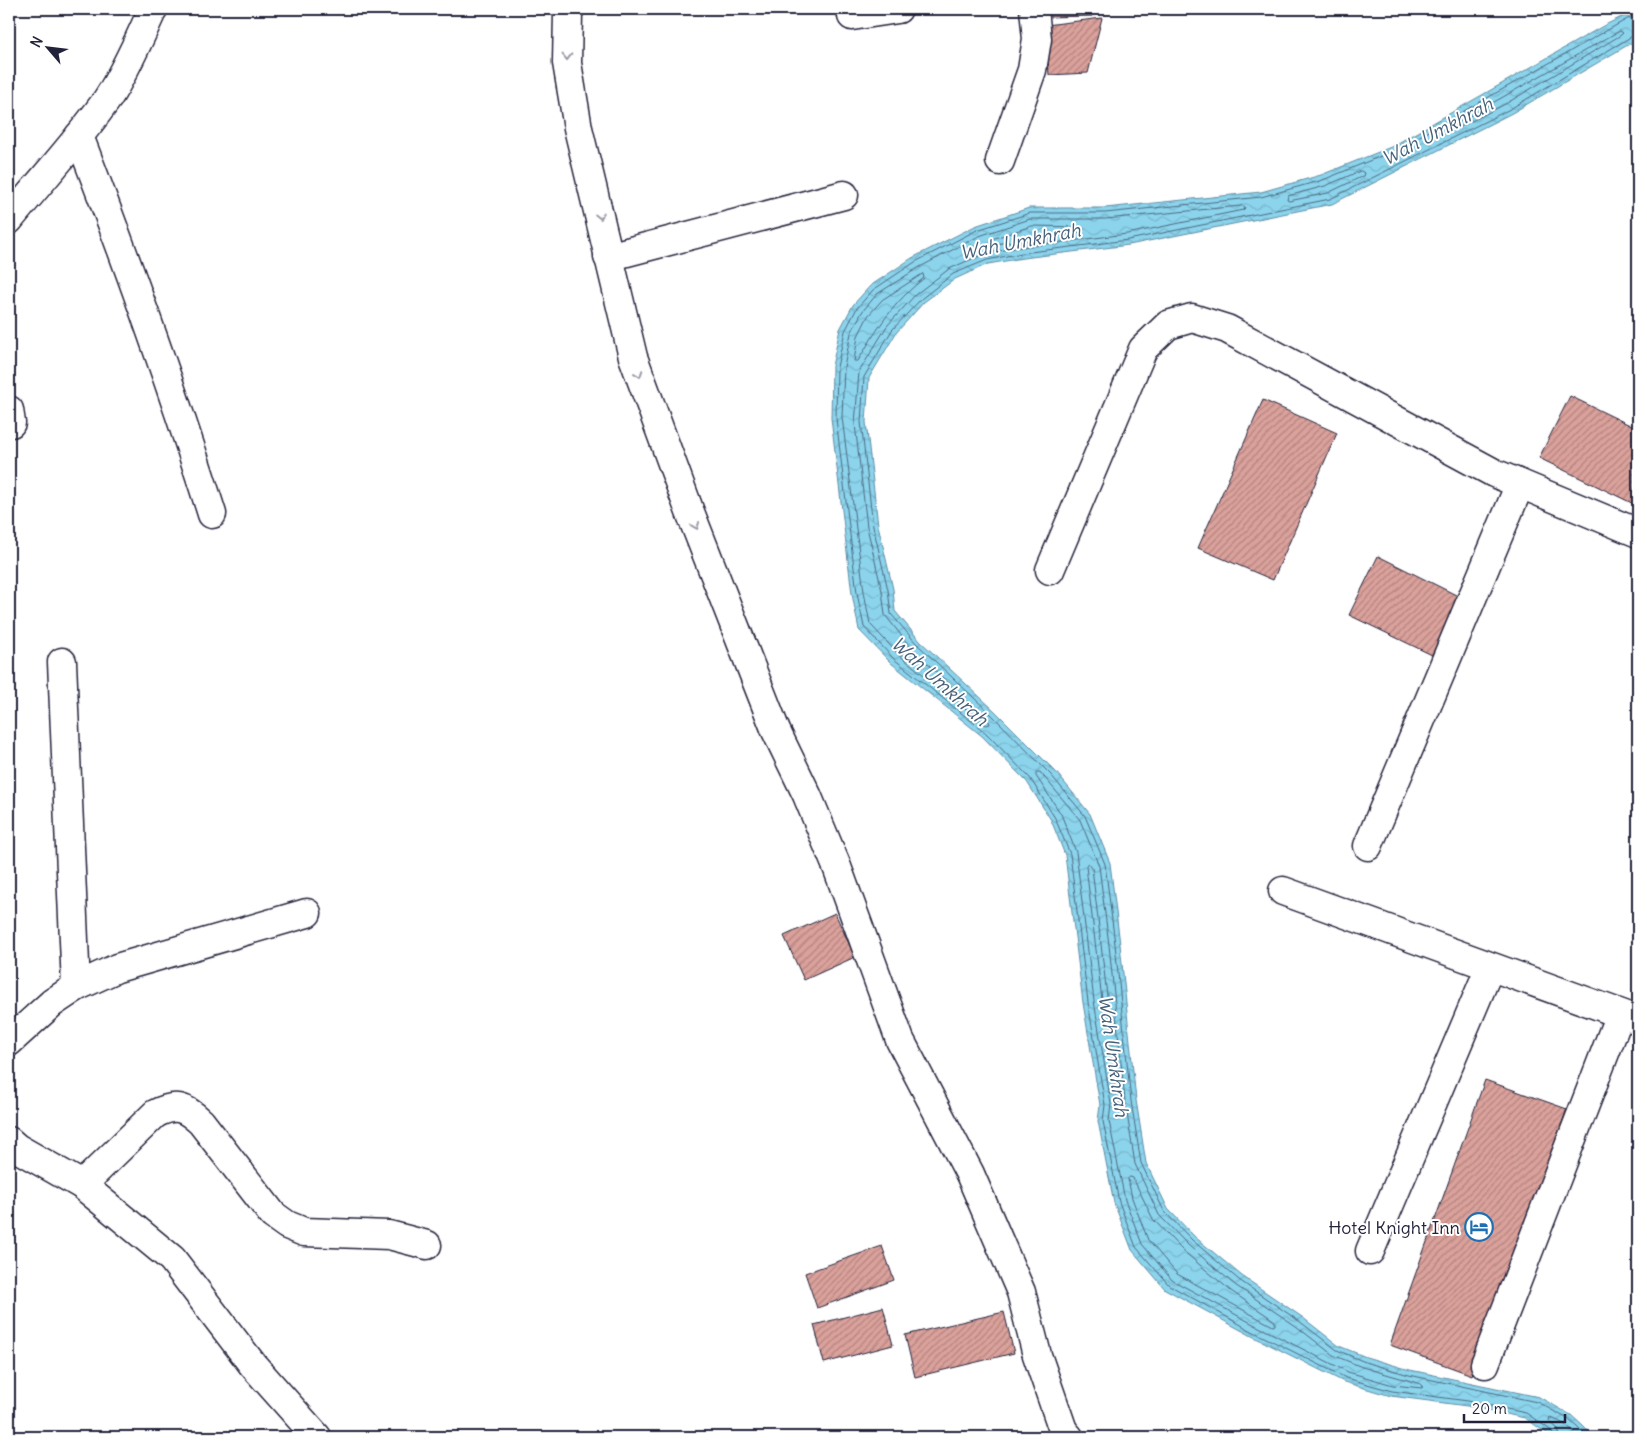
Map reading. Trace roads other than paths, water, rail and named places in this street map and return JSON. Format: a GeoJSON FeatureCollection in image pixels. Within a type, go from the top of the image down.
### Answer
{"type":"FeatureCollection","features":[{"type":"Feature","properties":{"kind":"street"},"geometry":{"type":"LineString","coordinates":[[9,220],[79,136],[109,96],[135,49],[153,9]]}},
{"type":"Feature","properties":{"kind":"street"},"geometry":{"type":"LineString","coordinates":[[570,9],[568,12],[567,62],[578,128],[633,357],[690,512],[776,731],[808,794],[838,867],[900,1040],[970,1174],[1020,1292],[1037,1355],[1063,1430],[1069,1437]]}},
{"type":"Feature","properties":{"kind":"street"},"geometry":{"type":"LineString","coordinates":[[852,16],[898,9]]}},
{"type":"Feature","properties":{"kind":"street"},"geometry":{"type":"LineString","coordinates":[[1000,161],[1032,70],[1037,39],[1034,9]]}},
{"type":"Feature","properties":{"kind":"street"},"geometry":{"type":"LineString","coordinates":[[79,136],[126,258],[212,514]]}},
{"type":"Feature","properties":{"kind":"street"},"geometry":{"type":"LineString","coordinates":[[608,257],[844,195]]}},
{"type":"Feature","properties":{"kind":"street"},"geometry":{"type":"LineString","coordinates":[[1050,570],[1143,349],[1168,325],[1192,318],[1227,329],[1494,473],[1638,533]]}},
{"type":"Feature","properties":{"kind":"street"},"geometry":{"type":"LineString","coordinates":[[1368,846],[1520,484]]}},
{"type":"Feature","properties":{"kind":"street"},"geometry":{"type":"LineString","coordinates":[[62,662],[76,987]]}},
{"type":"Feature","properties":{"kind":"street"},"geometry":{"type":"LineString","coordinates":[[1283,891],[1629,1017],[1485,1364]]}},
{"type":"Feature","properties":{"kind":"street"},"geometry":{"type":"LineString","coordinates":[[9,1042],[52,1003],[76,987],[117,968],[307,913]]}},
{"type":"Feature","properties":{"kind":"street"},"geometry":{"type":"LineString","coordinates":[[1370,1251],[1490,967]]}},
{"type":"Feature","properties":{"kind":"street"},"geometry":{"type":"LineString","coordinates":[[82,1186],[156,1114],[168,1107],[188,1110],[201,1122],[272,1215],[287,1225],[304,1232],[389,1235],[427,1244]]}},
{"type":"Feature","properties":{"kind":"street"},"geometry":{"type":"LineString","coordinates":[[11,1148],[82,1186],[172,1259],[254,1365],[317,1437]]}},
{"type":"Feature","properties":{"kind":"water","name":"Wah Umkhrah"},"geometry":{"type":"Polygon","coordinates":[[[1638,9],[1638,39],[1512,113],[1332,204],[1129,245],[988,264],[955,279],[924,302],[896,333],[869,378],[866,422],[878,525],[893,589],[895,611],[920,641],[995,711],[1055,771],[1090,814],[1110,863],[1136,1100],[1146,1163],[1168,1209],[1195,1237],[1242,1276],[1302,1317],[1339,1346],[1366,1357],[1410,1370],[1539,1397],[1571,1415],[1595,1437],[1552,1437],[1525,1418],[1467,1406],[1391,1396],[1344,1382],[1250,1335],[1165,1289],[1132,1250],[1114,1203],[1098,1121],[1100,1105],[1083,1003],[1065,855],[1051,820],[1027,782],[982,736],[891,663],[859,630],[852,594],[831,418],[832,366],[840,329],[853,305],[870,286],[912,258],[975,226],[1029,208],[1105,208],[1261,192],[1321,175],[1391,147],[1603,26],[1638,9]]]}},
{"type":"Feature","properties":{"kind":"place","name":"Hotel Knight Inn"},"geometry":{"type":"Point","coordinates":[1479,1227]}}]}
